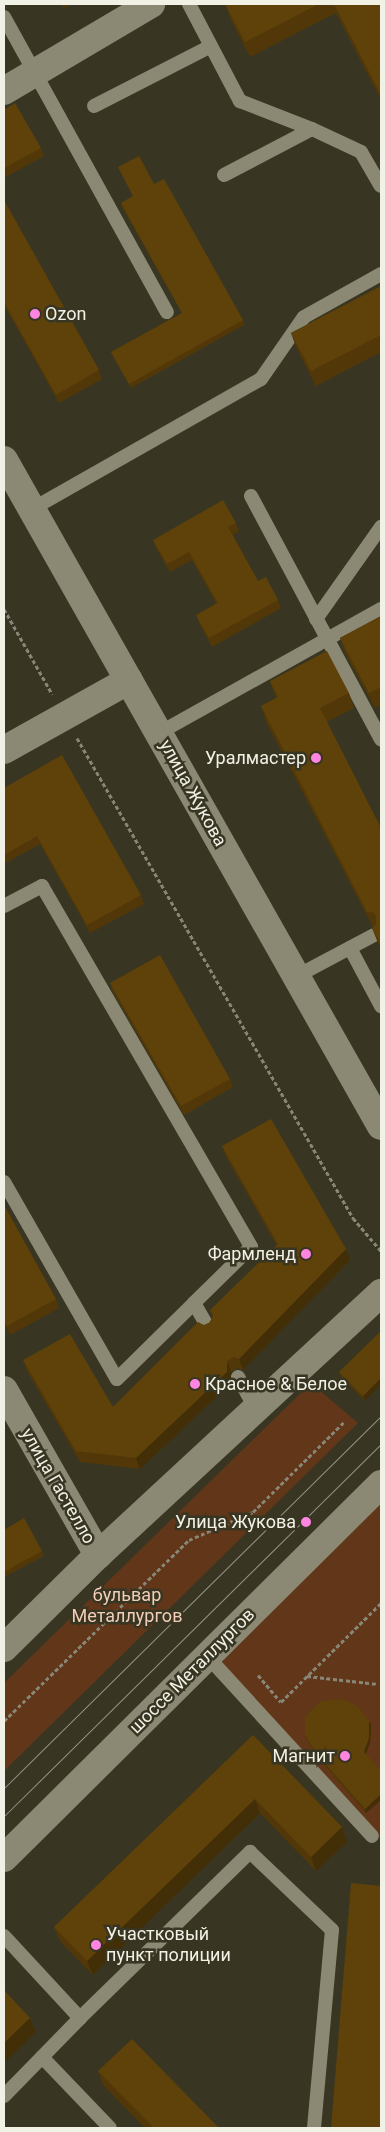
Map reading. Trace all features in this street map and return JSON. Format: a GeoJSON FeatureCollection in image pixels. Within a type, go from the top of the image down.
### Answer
{"type":"FeatureCollection","features":[{"type":"Feature","properties":{"kind":"main road"},"geometry":{"type":"LineString","coordinates":[[4,91],[151,4]]}},
{"type":"Feature","properties":{"kind":"main road","name":"улица Жукова"},"geometry":{"type":"LineString","coordinates":[[4,460],[381,1126]]}},
{"type":"Feature","properties":{"kind":"main road"},"geometry":{"type":"LineString","coordinates":[[4,750],[129,680]]}},
{"type":"Feature","properties":{"kind":"main road"},"geometry":{"type":"LineString","coordinates":[[4,1648],[98,1555],[381,1293]]}},
{"type":"Feature","properties":{"kind":"main road","name":"улица Гастелло"},"geometry":{"type":"LineString","coordinates":[[4,1390],[98,1555]]}},
{"type":"Feature","properties":{"kind":"main road","name":"шоссе Металлургов"},"geometry":{"type":"LineString","coordinates":[[4,1858],[381,1484]]}},
{"type":"Feature","properties":{"kind":"lane"},"geometry":{"type":"LineString","coordinates":[[189,4],[240,101],[312,129],[361,152],[381,186]]}},
{"type":"Feature","properties":{"kind":"lane"},"geometry":{"type":"LineString","coordinates":[[4,17],[167,312]]}},
{"type":"Feature","properties":{"kind":"lane"},"geometry":{"type":"LineString","coordinates":[[94,106],[211,46]]}},
{"type":"Feature","properties":{"kind":"lane"},"geometry":{"type":"LineString","coordinates":[[224,175],[312,129]]}},
{"type":"Feature","properties":{"kind":"lane"},"geometry":{"type":"LineString","coordinates":[[32,508],[261,379],[304,317],[381,274]]}},
{"type":"Feature","properties":{"kind":"lane"},"geometry":{"type":"LineString","coordinates":[[251,496],[381,739]]}},
{"type":"Feature","properties":{"kind":"lane"},"geometry":{"type":"LineString","coordinates":[[316,619],[381,527]]}},
{"type":"Feature","properties":{"kind":"lane"},"geometry":{"type":"LineString","coordinates":[[159,733],[381,609]]}},
{"type":"Feature","properties":{"kind":"lane"},"geometry":{"type":"LineString","coordinates":[[4,906],[42,886],[251,1247],[117,1378],[4,1182]]}},
{"type":"Feature","properties":{"kind":"lane"},"geometry":{"type":"LineString","coordinates":[[297,976],[374,935]]}},
{"type":"Feature","properties":{"kind":"lane"},"geometry":{"type":"LineString","coordinates":[[350,948],[381,1006]]}},
{"type":"Feature","properties":{"kind":"lane"},"geometry":{"type":"LineString","coordinates":[[194,1302],[208,1327]]}},
{"type":"Feature","properties":{"kind":"lane"},"geometry":{"type":"LineString","coordinates":[[238,1377],[256,1409]]}},
{"type":"Feature","properties":{"kind":"lane"},"geometry":{"type":"LineString","coordinates":[[207,1656],[372,1836]]}},
{"type":"Feature","properties":{"kind":"lane"},"geometry":{"type":"LineString","coordinates":[[4,2096],[80,2018],[250,1852],[332,1930],[314,2128]]}},
{"type":"Feature","properties":{"kind":"lane"},"geometry":{"type":"LineString","coordinates":[[4,1936],[80,2018]]}},
{"type":"Feature","properties":{"kind":"lane"},"geometry":{"type":"LineString","coordinates":[[42,2057],[110,2128]]}},
{"type":"Feature","properties":{"kind":"path"},"geometry":{"type":"LineString","coordinates":[[4,609],[353,1218],[381,1251]]}},
{"type":"Feature","properties":{"kind":"path"},"geometry":{"type":"LineString","coordinates":[[4,1721],[189,1540],[253,1512],[344,1422]]}},
{"type":"Feature","properties":{"kind":"path"},"geometry":{"type":"LineString","coordinates":[[258,1675],[281,1702],[381,1603]]}},
{"type":"Feature","properties":{"kind":"path"},"geometry":{"type":"LineString","coordinates":[[307,1676],[378,1684]]}},
{"type":"Feature","properties":{"kind":"green space","name":"бульвар Металлургов"},"geometry":{"type":"Polygon","coordinates":[[[311,1383],[358,1423],[4,1771],[4,1683],[311,1383]]]}},
{"type":"Feature","properties":{"kind":"green space"},"geometry":{"type":"Polygon","coordinates":[[[381,1501],[381,1837],[372,1836],[216,1665],[381,1501]]]}},
{"type":"Feature","properties":{"kind":"building"},"geometry":{"type":"Polygon","coordinates":[[[225,4],[319,4],[245,42],[225,4]]]}},
{"type":"Feature","properties":{"kind":"building"},"geometry":{"type":"Polygon","coordinates":[[[334,4],[381,4],[381,95],[334,4]]]}},
{"type":"Feature","properties":{"kind":"building"},"geometry":{"type":"Polygon","coordinates":[[[15,103],[41,148],[4,168],[4,110],[15,103]]]}},
{"type":"Feature","properties":{"kind":"building"},"geometry":{"type":"Polygon","coordinates":[[[139,156],[154,184],[164,179],[243,320],[129,384],[111,352],[182,313],[121,203],[133,196],[118,167],[139,156]]]}},
{"type":"Feature","properties":{"kind":"building"},"geometry":{"type":"Polygon","coordinates":[[[4,200],[99,370],[56,395],[4,302],[4,200]]]}},
{"type":"Feature","properties":{"kind":"building"},"geometry":{"type":"Polygon","coordinates":[[[381,286],[381,335],[311,371],[291,333],[381,286]]]}},
{"type":"Feature","properties":{"kind":"building"},"geometry":{"type":"Polygon","coordinates":[[[223,500],[236,523],[228,527],[258,581],[266,577],[278,600],[209,638],[196,615],[218,603],[189,552],[167,564],[153,540],[223,500]]]}},
{"type":"Feature","properties":{"kind":"building"},"geometry":{"type":"Polygon","coordinates":[[[381,616],[381,687],[369,693],[340,638],[381,616]]]}},
{"type":"Feature","properties":{"kind":"building"},"geometry":{"type":"Polygon","coordinates":[[[327,651],[349,693],[320,708],[381,828],[381,944],[372,928],[376,924],[376,916],[373,912],[367,912],[261,706],[278,697],[270,681],[327,651]]]}},
{"type":"Feature","properties":{"kind":"building"},"geometry":{"type":"Polygon","coordinates":[[[62,755],[141,895],[87,925],[37,836],[4,855],[4,788],[62,755]]]}},
{"type":"Feature","properties":{"kind":"building"},"geometry":{"type":"Polygon","coordinates":[[[160,955],[230,1079],[181,1106],[110,983],[160,955]]]}},
{"type":"Feature","properties":{"kind":"building"},"geometry":{"type":"Polygon","coordinates":[[[271,1119],[346,1249],[239,1359],[234,1357],[227,1361],[227,1372],[136,1458],[76,1451],[23,1360],[70,1334],[113,1407],[198,1322],[204,1325],[209,1323],[213,1316],[210,1310],[278,1244],[222,1146],[271,1119]]]}},
{"type":"Feature","properties":{"kind":"building"},"geometry":{"type":"Polygon","coordinates":[[[4,1205],[56,1299],[7,1326],[4,1320],[4,1205]]]}},
{"type":"Feature","properties":{"kind":"building"},"geometry":{"type":"Polygon","coordinates":[[[381,1331],[381,1378],[363,1396],[339,1372],[381,1331]]]}},
{"type":"Feature","properties":{"kind":"building"},"geometry":{"type":"Polygon","coordinates":[[[24,1518],[42,1551],[4,1572],[4,1530],[24,1518]]]}},
{"type":"Feature","properties":{"kind":"building"},"geometry":{"type":"Polygon","coordinates":[[[344,1699],[358,1707],[369,1721],[369,1738],[364,1752],[381,1771],[381,1794],[365,1809],[316,1753],[305,1735],[305,1717],[321,1701],[344,1699]]]}},
{"type":"Feature","properties":{"kind":"building"},"geometry":{"type":"Polygon","coordinates":[[[253,1735],[342,1827],[311,1857],[255,1799],[87,1961],[54,1927],[253,1735]]]}},
{"type":"Feature","properties":{"kind":"building"},"geometry":{"type":"Polygon","coordinates":[[[351,1883],[381,1886],[381,2128],[331,2128],[351,1883]]]}},
{"type":"Feature","properties":{"kind":"building"},"geometry":{"type":"Polygon","coordinates":[[[4,1990],[30,2018],[4,2043],[4,1990]]]}},
{"type":"Feature","properties":{"kind":"building"},"geometry":{"type":"Polygon","coordinates":[[[132,2039],[219,2128],[154,2128],[98,2071],[132,2039]]]}},
{"type":"Feature","properties":{"kind":"tram line"},"geometry":{"type":"LineString","coordinates":[[4,1788],[381,1416]]}},
{"type":"Feature","properties":{"kind":"tram line"},"geometry":{"type":"LineString","coordinates":[[4,1816],[381,1444]]}},
{"type":"Feature","properties":{"kind":"place","name":"Ozon"},"geometry":{"type":"Point","coordinates":[35,314]}},
{"type":"Feature","properties":{"kind":"place","name":"Уралмастер"},"geometry":{"type":"Point","coordinates":[316,758]}},
{"type":"Feature","properties":{"kind":"place","name":"Фармленд"},"geometry":{"type":"Point","coordinates":[306,1254]}},
{"type":"Feature","properties":{"kind":"place","name":"Красное & Белое"},"geometry":{"type":"Point","coordinates":[195,1384]}},
{"type":"Feature","properties":{"kind":"place","name":"Улица Жукова"},"geometry":{"type":"Point","coordinates":[306,1522]}},
{"type":"Feature","properties":{"kind":"place","name":"Магнит"},"geometry":{"type":"Point","coordinates":[345,1756]}},
{"type":"Feature","properties":{"kind":"place","name":"Участковый пункт полиции"},"geometry":{"type":"Point","coordinates":[96,1945]}}]}
